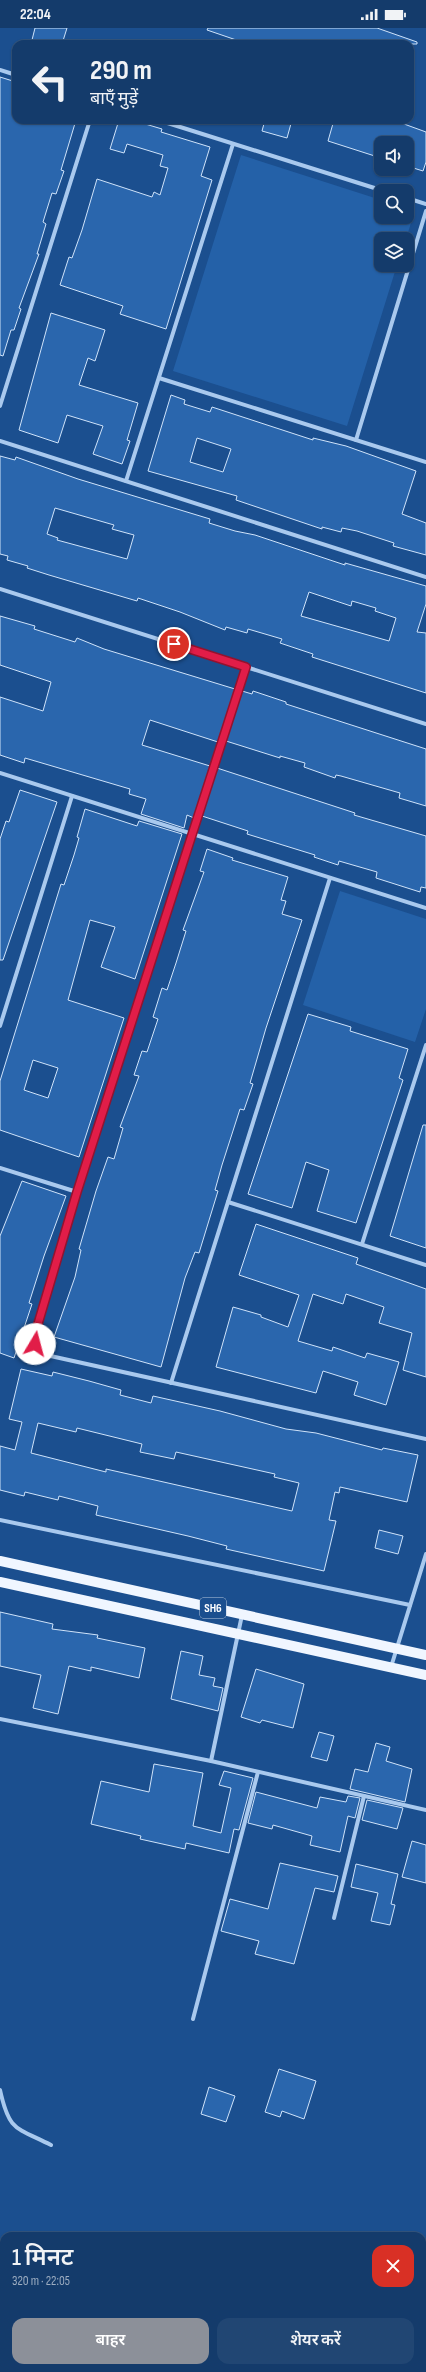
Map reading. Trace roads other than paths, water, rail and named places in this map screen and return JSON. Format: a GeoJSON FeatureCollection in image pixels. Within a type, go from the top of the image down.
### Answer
{"type":"FeatureCollection","features":[{"type":"Feature","properties":{"kind":"main road","name":"SH6"},"geometry":{"type":"LineString","coordinates":[[0,1561],[426,1655]]}},
{"type":"Feature","properties":{"kind":"main road","name":"SH6"},"geometry":{"type":"LineString","coordinates":[[0,1582],[426,1675]]}},
{"type":"Feature","properties":{"kind":"street"},"geometry":{"type":"LineString","coordinates":[[0,70],[12,74]]}},
{"type":"Feature","properties":{"kind":"street"},"geometry":{"type":"LineString","coordinates":[[0,406],[89,124]]}},
{"type":"Feature","properties":{"kind":"street"},"geometry":{"type":"LineString","coordinates":[[170,124],[374,188]]}},
{"type":"Feature","properties":{"kind":"street"},"geometry":{"type":"LineString","coordinates":[[126,482],[233,144]]}},
{"type":"Feature","properties":{"kind":"street"},"geometry":{"type":"LineString","coordinates":[[414,200],[426,204]]}},
{"type":"Feature","properties":{"kind":"street"},"geometry":{"type":"LineString","coordinates":[[356,440],[426,211]]}},
{"type":"Feature","properties":{"kind":"street"},"geometry":{"type":"LineString","coordinates":[[159,378],[426,462]]}},
{"type":"Feature","properties":{"kind":"street"},"geometry":{"type":"LineString","coordinates":[[0,441],[426,577]]}},
{"type":"Feature","properties":{"kind":"street"},"geometry":{"type":"LineString","coordinates":[[0,589],[426,724]]}},
{"type":"Feature","properties":{"kind":"street"},"geometry":{"type":"LineString","coordinates":[[246,667],[77,1192],[35,1334],[35,1344],[39,1351],[46,1355],[426,1439]]}},
{"type":"Feature","properties":{"kind":"street"},"geometry":{"type":"LineString","coordinates":[[0,773],[426,908]]}},
{"type":"Feature","properties":{"kind":"street"},"geometry":{"type":"LineString","coordinates":[[0,1026],[72,796]]}},
{"type":"Feature","properties":{"kind":"street"},"geometry":{"type":"LineString","coordinates":[[171,1383],[330,878]]}},
{"type":"Feature","properties":{"kind":"street"},"geometry":{"type":"LineString","coordinates":[[362,1244],[426,1045]]}},
{"type":"Feature","properties":{"kind":"street"},"geometry":{"type":"LineString","coordinates":[[0,1168],[77,1192]]}},
{"type":"Feature","properties":{"kind":"street"},"geometry":{"type":"LineString","coordinates":[[228,1202],[426,1264]]}},
{"type":"Feature","properties":{"kind":"street"},"geometry":{"type":"LineString","coordinates":[[0,1520],[410,1605]]}},
{"type":"Feature","properties":{"kind":"street"},"geometry":{"type":"LineString","coordinates":[[391,1667],[426,1554]]}},
{"type":"Feature","properties":{"kind":"street"},"geometry":{"type":"LineString","coordinates":[[211,1761],[242,1614]]}},
{"type":"Feature","properties":{"kind":"street"},"geometry":{"type":"LineString","coordinates":[[0,1719],[211,1761],[426,1810]]}},
{"type":"Feature","properties":{"kind":"street"},"geometry":{"type":"LineString","coordinates":[[193,2019],[258,1772]]}},
{"type":"Feature","properties":{"kind":"street"},"geometry":{"type":"LineString","coordinates":[[334,1918],[364,1796]]}},
{"type":"Feature","properties":{"kind":"street"},"geometry":{"type":"LineString","coordinates":[[0,2090],[4,2111],[10,2122],[51,2145]]}}]}
